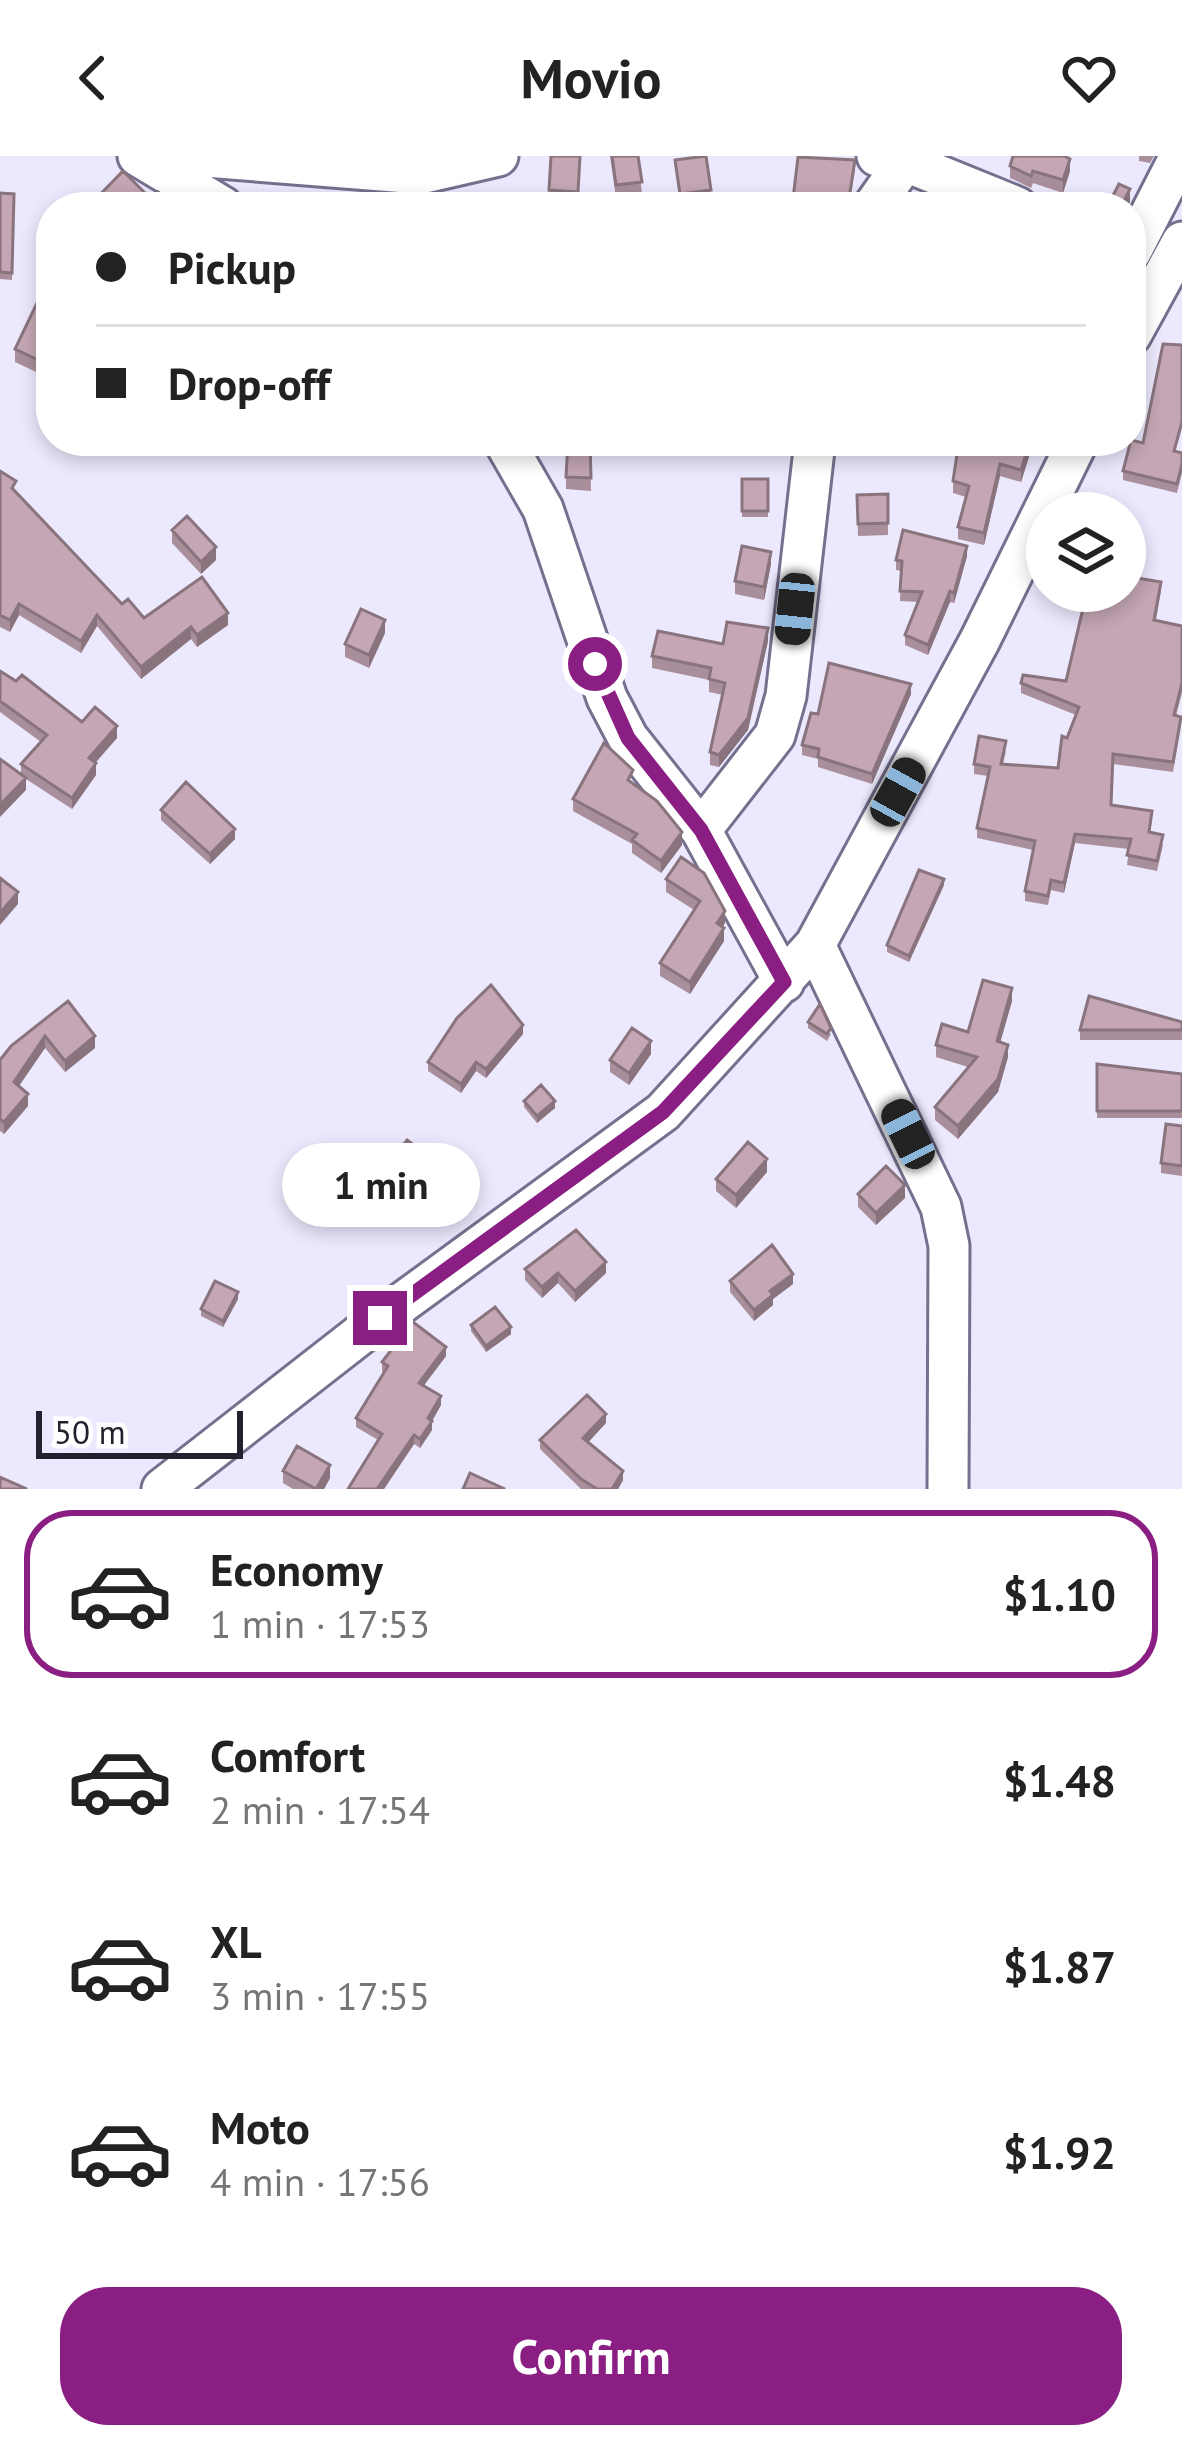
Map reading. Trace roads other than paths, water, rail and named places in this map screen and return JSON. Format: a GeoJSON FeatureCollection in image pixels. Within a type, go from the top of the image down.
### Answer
{"type":"FeatureCollection","features":[{"type":"Feature","properties":{"kind":"street"},"geometry":{"type":"LineString","coordinates":[[138,156],[199,192]]}},
{"type":"Feature","properties":{"kind":"street"},"geometry":{"type":"LineString","coordinates":[[193,156],[421,175],[498,156]]}},
{"type":"Feature","properties":{"kind":"street"},"geometry":{"type":"LineString","coordinates":[[1146,251],[1180,156]]}},
{"type":"Feature","properties":{"kind":"street"},"geometry":{"type":"LineString","coordinates":[[881,192],[898,158],[981,192]]}},
{"type":"Feature","properties":{"kind":"street"},"geometry":{"type":"LineString","coordinates":[[1146,264],[1182,242]]}},
{"type":"Feature","properties":{"kind":"street"},"geometry":{"type":"LineString","coordinates":[[513,456],[543,509],[617,718],[701,830],[784,982]]}},
{"type":"Feature","properties":{"kind":"street"},"geometry":{"type":"LineString","coordinates":[[701,830],[775,735],[780,719],[812,456]]}},
{"type":"Feature","properties":{"kind":"street"},"geometry":{"type":"LineString","coordinates":[[162,1489],[380,1318],[663,1112],[784,982],[815,945],[980,640],[1071,456]]}},
{"type":"Feature","properties":{"kind":"street"},"geometry":{"type":"LineString","coordinates":[[815,945],[940,1208],[950,1246],[948,1489]]}}]}
